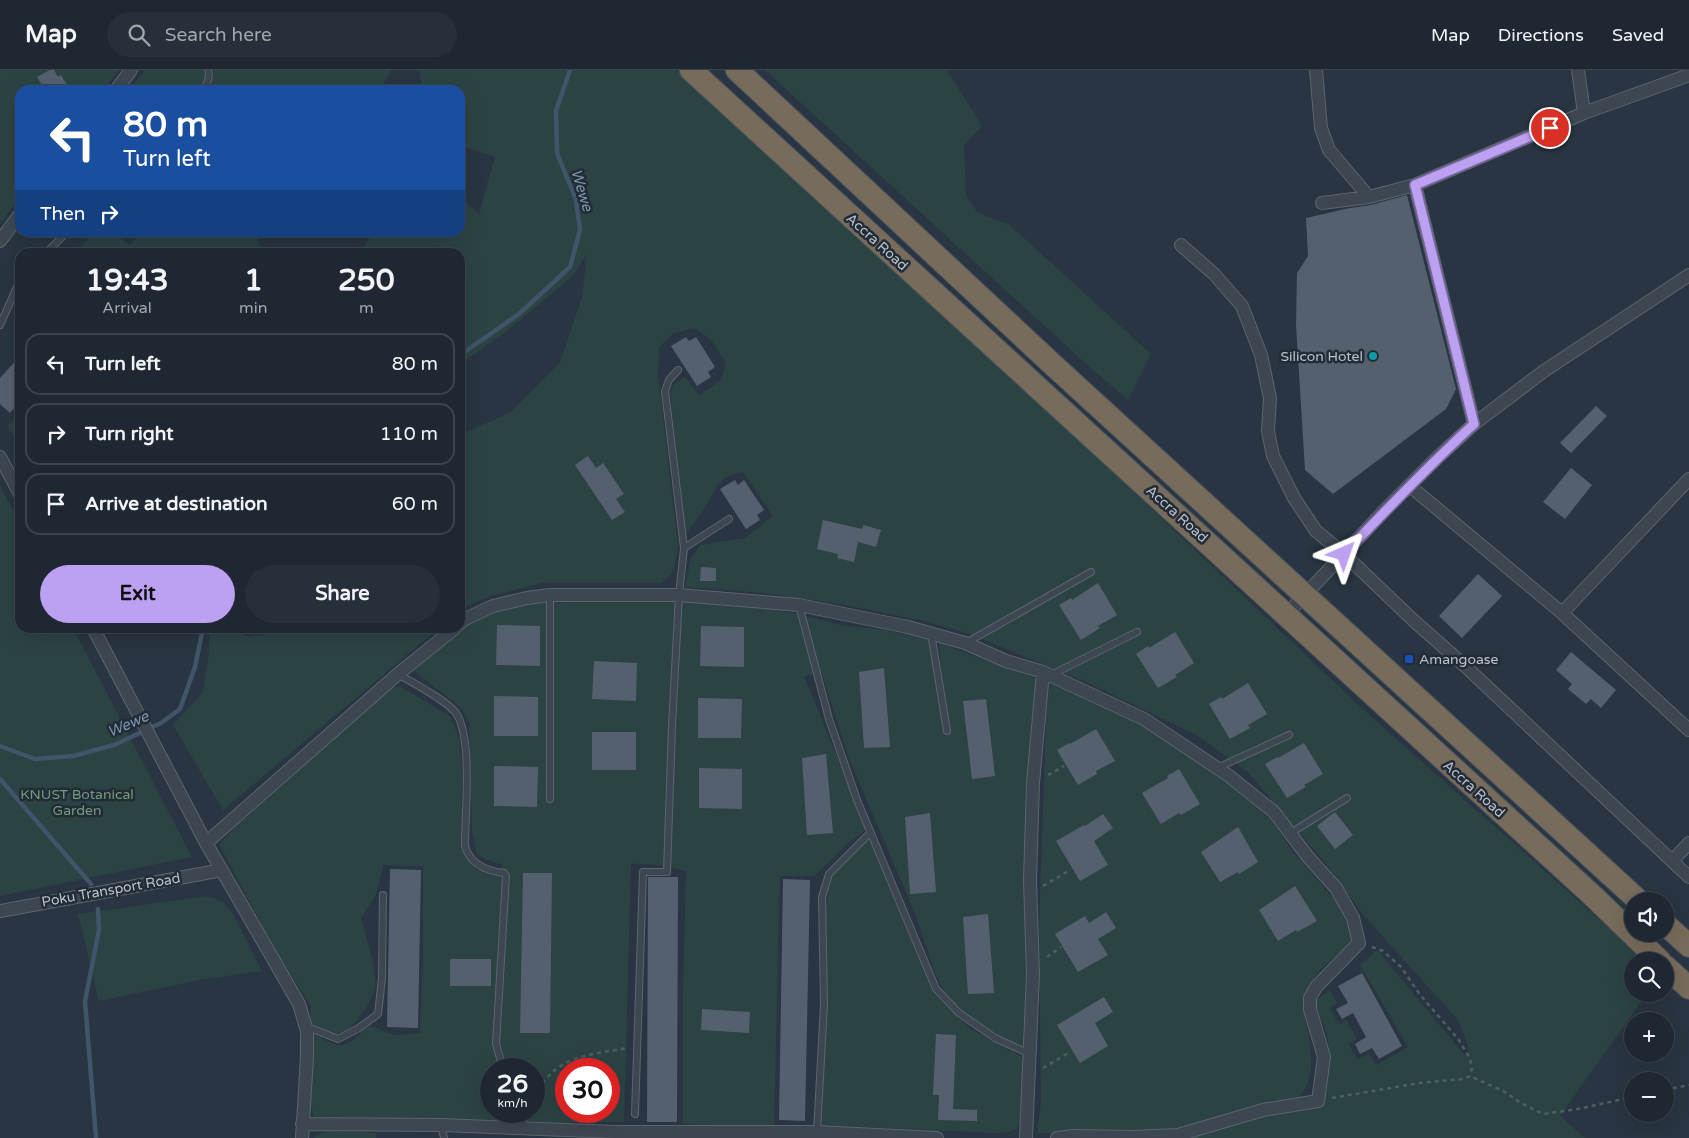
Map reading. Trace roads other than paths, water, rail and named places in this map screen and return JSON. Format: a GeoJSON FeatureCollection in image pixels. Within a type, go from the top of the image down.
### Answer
{"type":"FeatureCollection","features":[{"type":"Feature","properties":{"kind":"highway","name":"Accra Road"},"geometry":{"type":"LineString","coordinates":[[690,70],[1286,615],[1422,742],[1593,896],[1651,952]]}},
{"type":"Feature","properties":{"kind":"highway","name":"Accra Road"},"geometry":{"type":"LineString","coordinates":[[737,70],[1050,363],[1629,892]]}},
{"type":"Feature","properties":{"kind":"highway"},"geometry":{"type":"LineString","coordinates":[[1674,932],[1689,946]]}},
{"type":"Feature","properties":{"kind":"highway"},"geometry":{"type":"LineString","coordinates":[[1674,974],[1689,988]]}},
{"type":"Feature","properties":{"kind":"street"},"geometry":{"type":"LineString","coordinates":[[120,85],[131,70]]}},
{"type":"Feature","properties":{"kind":"street"},"geometry":{"type":"LineString","coordinates":[[1316,70],[1321,128],[1330,150],[1369,197]]}},
{"type":"Feature","properties":{"kind":"street"},"geometry":{"type":"LineString","coordinates":[[1578,70],[1584,113]]}},
{"type":"Feature","properties":{"kind":"street"},"geometry":{"type":"LineString","coordinates":[[1322,203],[1369,197],[1415,185],[1584,113],[1689,75]]}},
{"type":"Feature","properties":{"kind":"street"},"geometry":{"type":"LineString","coordinates":[[1415,185],[1474,424]]}},
{"type":"Feature","properties":{"kind":"street"},"geometry":{"type":"LineString","coordinates":[[0,241],[15,221]]}},
{"type":"Feature","properties":{"kind":"street"},"geometry":{"type":"LineString","coordinates":[[1181,245],[1214,274],[1242,306],[1261,355],[1270,398],[1268,431],[1273,456],[1294,498],[1316,531],[1344,554],[1413,620],[1465,666],[1689,877]]}},
{"type":"Feature","properties":{"kind":"street"},"geometry":{"type":"LineString","coordinates":[[1286,615],[1438,457],[1474,424],[1544,371],[1689,275]]}},
{"type":"Feature","properties":{"kind":"street"},"geometry":{"type":"LineString","coordinates":[[0,457],[15,485]]}},
{"type":"Feature","properties":{"kind":"street"},"geometry":{"type":"LineString","coordinates":[[1562,613],[1689,480]]}},
{"type":"Feature","properties":{"kind":"street"},"geometry":{"type":"LineString","coordinates":[[1410,486],[1562,613],[1689,730]]}},
{"type":"Feature","properties":{"kind":"street"},"geometry":{"type":"LineString","coordinates":[[465,619],[493,606],[550,595],[679,595],[799,605],[868,618],[965,643],[1006,661],[1046,674],[1144,720],[1218,768],[1274,812],[1289,834],[1336,888],[1352,918],[1359,943],[1316,987],[1310,998],[1310,1009],[1324,1057],[1318,1101],[1263,1110],[1178,1135],[1134,1137],[1073,1136],[1057,1138]]}},
{"type":"Feature","properties":{"kind":"street"},"geometry":{"type":"LineString","coordinates":[[96,633],[206,843],[299,1004],[305,1026],[307,1057],[302,1138]]}},
{"type":"Feature","properties":{"kind":"street"},"geometry":{"type":"LineString","coordinates":[[206,843],[398,674],[449,633]]}},
{"type":"Feature","properties":{"kind":"street"},"geometry":{"type":"LineString","coordinates":[[1026,1138],[1033,975],[1031,893],[1033,779],[1046,674]]}},
{"type":"Feature","properties":{"kind":"street"},"geometry":{"type":"LineString","coordinates":[[1672,861],[1689,842]]}},
{"type":"Feature","properties":{"kind":"street","name":"Poku Transport Road"},"geometry":{"type":"LineString","coordinates":[[0,911],[222,870]]}},
{"type":"Feature","properties":{"kind":"street"},"geometry":{"type":"LineString","coordinates":[[302,1124],[443,1132],[524,1128],[679,1135],[786,1135],[817,1132],[937,1138]]}},
{"type":"Feature","properties":{"kind":"lane"},"geometry":{"type":"LineString","coordinates":[[207,85],[210,74],[208,70]]}},
{"type":"Feature","properties":{"kind":"lane"},"geometry":{"type":"LineString","coordinates":[[51,248],[62,237]]}},
{"type":"Feature","properties":{"kind":"lane"},"geometry":{"type":"LineString","coordinates":[[0,325],[15,291]]}},
{"type":"Feature","properties":{"kind":"lane"},"geometry":{"type":"LineString","coordinates":[[635,1114],[643,872],[667,872],[679,595],[684,548],[665,391],[669,380],[678,370]]}},
{"type":"Feature","properties":{"kind":"lane"},"geometry":{"type":"LineString","coordinates":[[684,548],[729,519]]}},
{"type":"Feature","properties":{"kind":"lane"},"geometry":{"type":"LineString","coordinates":[[965,643],[1091,572]]}},
{"type":"Feature","properties":{"kind":"lane"},"geometry":{"type":"LineString","coordinates":[[550,595],[550,799]]}},
{"type":"Feature","properties":{"kind":"lane"},"geometry":{"type":"LineString","coordinates":[[799,605],[829,719],[857,800],[936,989],[959,1012],[995,1038],[1030,1054]]}},
{"type":"Feature","properties":{"kind":"lane"},"geometry":{"type":"LineString","coordinates":[[1046,674],[1137,632]]}},
{"type":"Feature","properties":{"kind":"lane"},"geometry":{"type":"LineString","coordinates":[[930,633],[947,731]]}},
{"type":"Feature","properties":{"kind":"lane"},"geometry":{"type":"LineString","coordinates":[[398,674],[419,686],[455,712],[466,744],[465,846],[467,856],[482,867],[504,873],[506,876],[496,1044],[500,1058]]}},
{"type":"Feature","properties":{"kind":"lane"},"geometry":{"type":"LineString","coordinates":[[1218,768],[1290,735]]}},
{"type":"Feature","properties":{"kind":"lane"},"geometry":{"type":"LineString","coordinates":[[1289,834],[1347,798]]}},
{"type":"Feature","properties":{"kind":"lane"},"geometry":{"type":"LineString","coordinates":[[817,1132],[824,1004],[822,897],[829,874],[870,832]]}},
{"type":"Feature","properties":{"kind":"lane"},"geometry":{"type":"LineString","coordinates":[[305,1026],[338,1039],[360,1028],[378,1014],[382,978],[383,895]]}},
{"type":"Feature","properties":{"kind":"lane"},"geometry":{"type":"LineString","coordinates":[[523,1123],[524,1128]]}},
{"type":"Feature","properties":{"kind":"waterway","name":"Wewe"},"geometry":{"type":"LineString","coordinates":[[465,352],[519,314],[570,267],[580,230],[576,200],[557,153],[556,111],[570,70]]}},
{"type":"Feature","properties":{"kind":"waterway","name":"Wewe"},"geometry":{"type":"LineString","coordinates":[[0,746],[35,759],[73,756],[114,745],[161,723],[180,709],[195,667],[202,633]]}},
{"type":"Feature","properties":{"kind":"waterway"},"geometry":{"type":"LineString","coordinates":[[0,779],[91,884]]}},
{"type":"Feature","properties":{"kind":"waterway"},"geometry":{"type":"LineString","coordinates":[[96,1138],[85,1001],[99,930],[98,909]]}},
{"type":"Feature","properties":{"kind":"place","name":"Silicon Hotel"},"geometry":{"type":"Point","coordinates":[1373,356]}},
{"type":"Feature","properties":{"kind":"place","name":"Amangoase"},"geometry":{"type":"Point","coordinates":[1409,659]}},
{"type":"Feature","properties":{"kind":"park label","name":"KNUST Botanical Garden"},"geometry":{"type":"Point","coordinates":[77,802]}}]}
